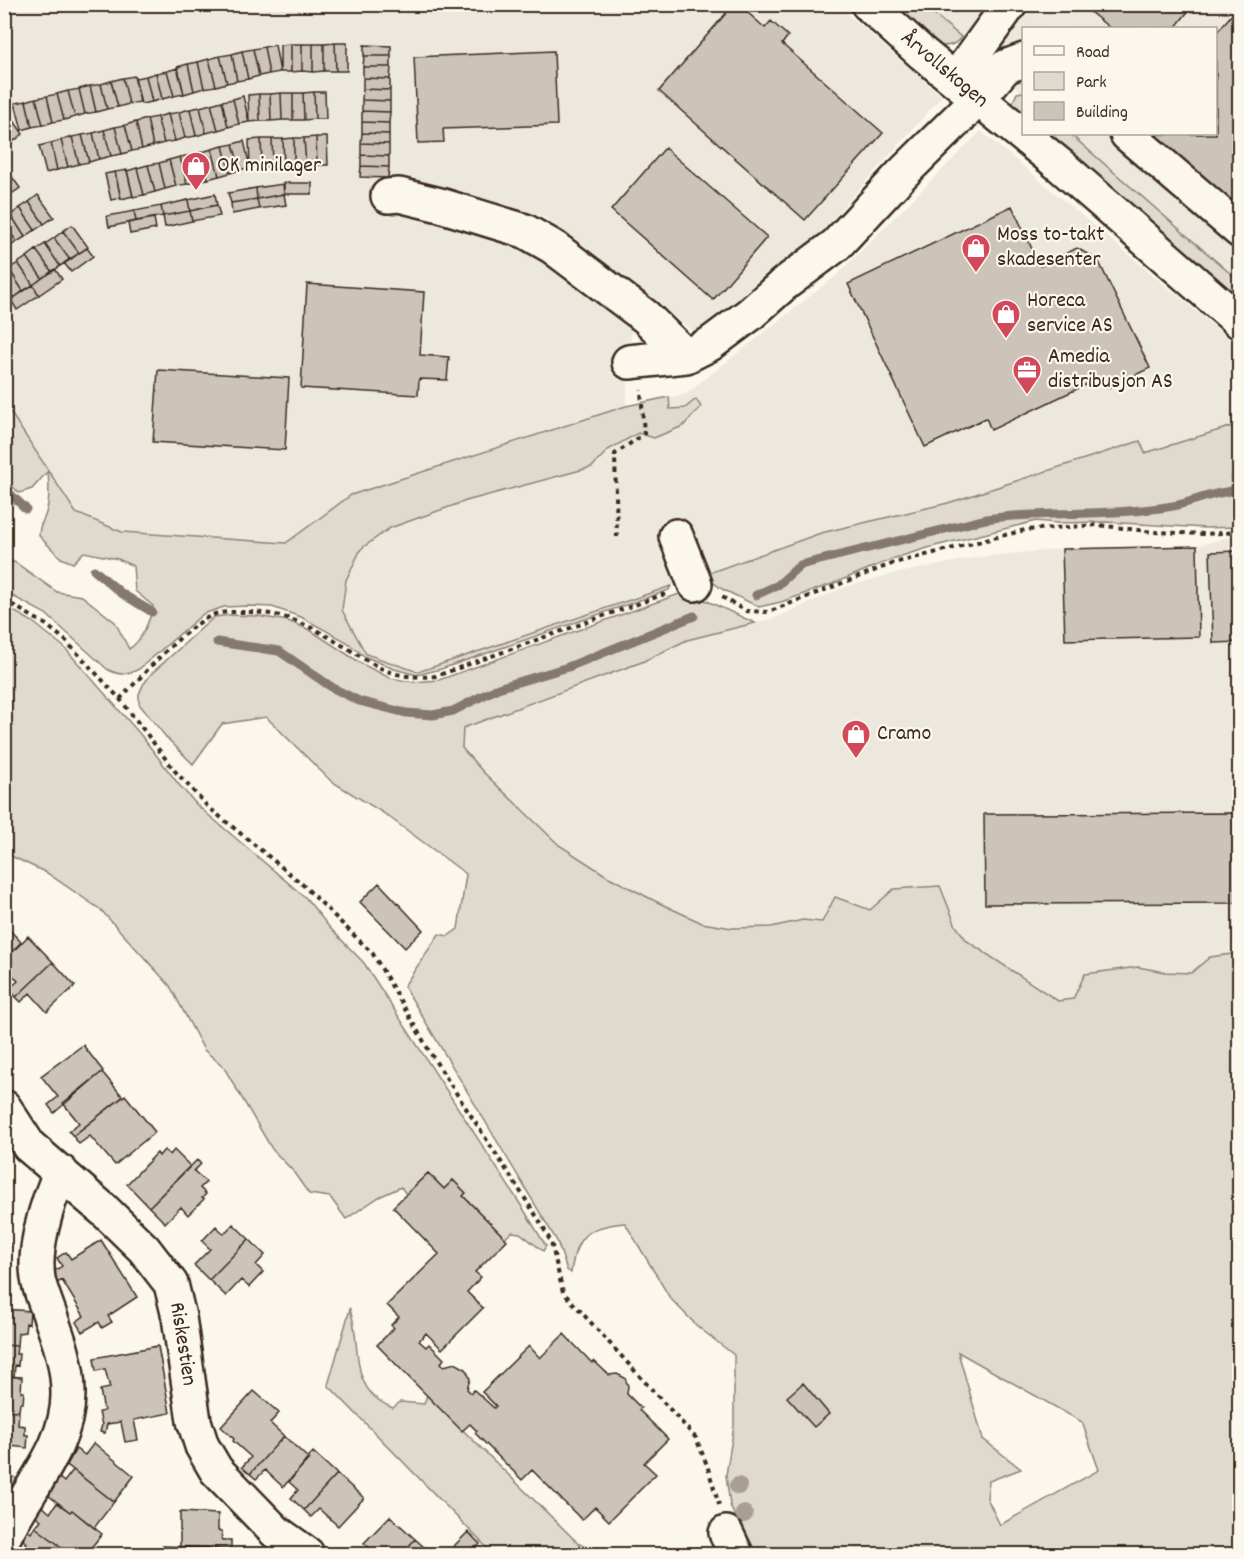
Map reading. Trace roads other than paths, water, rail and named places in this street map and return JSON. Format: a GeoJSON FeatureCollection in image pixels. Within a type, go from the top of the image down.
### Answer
{"type":"FeatureCollection","features":[{"type":"Feature","properties":{"kind":"street","name":"Årvollskogen"},"geometry":{"type":"LineString","coordinates":[[868,4],[1022,135]]}},
{"type":"Feature","properties":{"kind":"street"},"geometry":{"type":"LineString","coordinates":[[629,362],[686,356],[710,345],[836,245],[902,174],[966,89],[1010,4]]}},
{"type":"Feature","properties":{"kind":"street"},"geometry":{"type":"LineString","coordinates":[[966,89],[1005,67],[1022,60]]}},
{"type":"Feature","properties":{"kind":"street","name":"Årvollskogen"},"geometry":{"type":"LineString","coordinates":[[1022,135],[1239,322]]}},
{"type":"Feature","properties":{"kind":"street"},"geometry":{"type":"LineString","coordinates":[[1128,135],[1239,231]]}},
{"type":"Feature","properties":{"kind":"street"},"geometry":{"type":"LineString","coordinates":[[388,196],[399,195],[440,205],[525,231],[553,247],[646,317],[686,356]]}},
{"type":"Feature","properties":{"kind":"street"},"geometry":{"type":"LineString","coordinates":[[676,536],[696,584]]}},
{"type":"Feature","properties":{"kind":"street","name":"Riskestien"},"geometry":{"type":"LineString","coordinates":[[4,1107],[17,1144],[61,1172],[144,1249],[171,1284],[179,1317],[195,1421],[202,1446],[216,1470],[274,1543],[307,1554]]}},
{"type":"Feature","properties":{"kind":"street"},"geometry":{"type":"LineString","coordinates":[[4,1537],[55,1449],[65,1420],[68,1393],[65,1366],[56,1329],[39,1286],[37,1271],[40,1235],[61,1172]]}},
{"type":"Feature","properties":{"kind":"waterway"},"geometry":{"type":"LineString","coordinates":[[4,488],[26,509]]}},
{"type":"Feature","properties":{"kind":"waterway"},"geometry":{"type":"LineString","coordinates":[[756,595],[778,585],[800,565],[986,519],[1150,509],[1173,506],[1214,494],[1240,490]]}},
{"type":"Feature","properties":{"kind":"waterway"},"geometry":{"type":"LineString","coordinates":[[94,570],[121,593],[152,612]]}},
{"type":"Feature","properties":{"kind":"waterway"},"geometry":{"type":"LineString","coordinates":[[217,642],[279,651],[333,688],[359,701],[406,713],[433,715],[453,711],[498,688],[568,667],[694,616]]}},
{"type":"Feature","properties":{"kind":"place","name":"OK minilager"},"geometry":{"type":"Point","coordinates":[196,192]}},
{"type":"Feature","properties":{"kind":"place","name":"Moss to-takt skadesenter"},"geometry":{"type":"Point","coordinates":[976,274]}},
{"type":"Feature","properties":{"kind":"place","name":"Horeca service AS"},"geometry":{"type":"Point","coordinates":[1006,340]}},
{"type":"Feature","properties":{"kind":"place","name":"Amedia distribusjon AS"},"geometry":{"type":"Point","coordinates":[1027,396]}},
{"type":"Feature","properties":{"kind":"place","name":"Cramo"},"geometry":{"type":"Point","coordinates":[856,760]}}]}
